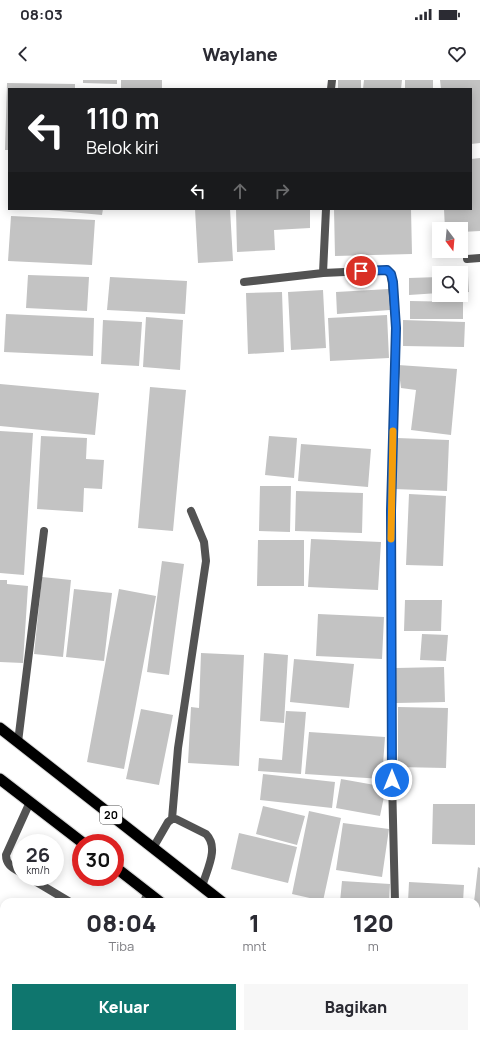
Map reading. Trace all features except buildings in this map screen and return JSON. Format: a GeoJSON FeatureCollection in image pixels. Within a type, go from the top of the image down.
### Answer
{"type":"FeatureCollection","features":[{"type":"Feature","properties":{"kind":"highway","name":"20"},"geometry":{"type":"LineString","coordinates":[[0,728],[217,898]]}},
{"type":"Feature","properties":{"kind":"highway"},"geometry":{"type":"LineString","coordinates":[[0,779],[72,834]]}},
{"type":"Feature","properties":{"kind":"highway"},"geometry":{"type":"LineString","coordinates":[[124,876],[146,897]]}},
{"type":"Feature","properties":{"kind":"street"},"geometry":{"type":"LineString","coordinates":[[323,273],[326,210]]}},
{"type":"Feature","properties":{"kind":"street"},"geometry":{"type":"LineString","coordinates":[[467,259],[480,258]]}},
{"type":"Feature","properties":{"kind":"street"},"geometry":{"type":"LineString","coordinates":[[244,282],[323,273],[387,270],[391,274],[393,282],[396,328],[391,511],[392,764],[395,898]]}},
{"type":"Feature","properties":{"kind":"street"},"geometry":{"type":"LineString","coordinates":[[152,848],[168,822],[172,819],[178,748],[206,561],[204,542],[192,511]]}},
{"type":"Feature","properties":{"kind":"street"},"geometry":{"type":"LineString","coordinates":[[18,742],[44,532]]}},
{"type":"Feature","properties":{"kind":"street"},"geometry":{"type":"LineString","coordinates":[[16,834],[30,802]]}},
{"type":"Feature","properties":{"kind":"street"},"geometry":{"type":"LineString","coordinates":[[172,819],[176,819],[206,834],[210,838],[213,851],[202,887]]}},
{"type":"Feature","properties":{"kind":"street"},"geometry":{"type":"LineString","coordinates":[[12,842],[6,855],[6,860],[12,867]]}},
{"type":"Feature","properties":{"kind":"street"},"geometry":{"type":"LineString","coordinates":[[43,886],[63,898]]}},
{"type":"Feature","properties":{"kind":"slow traffic"},"geometry":{"type":"LineString","coordinates":[[391,539],[393,431]]}},
{"type":"Feature","properties":{"kind":"route"},"geometry":{"type":"LineString","coordinates":[[361,271],[387,270],[391,274],[393,282],[396,328],[391,511],[392,780]]}}]}
